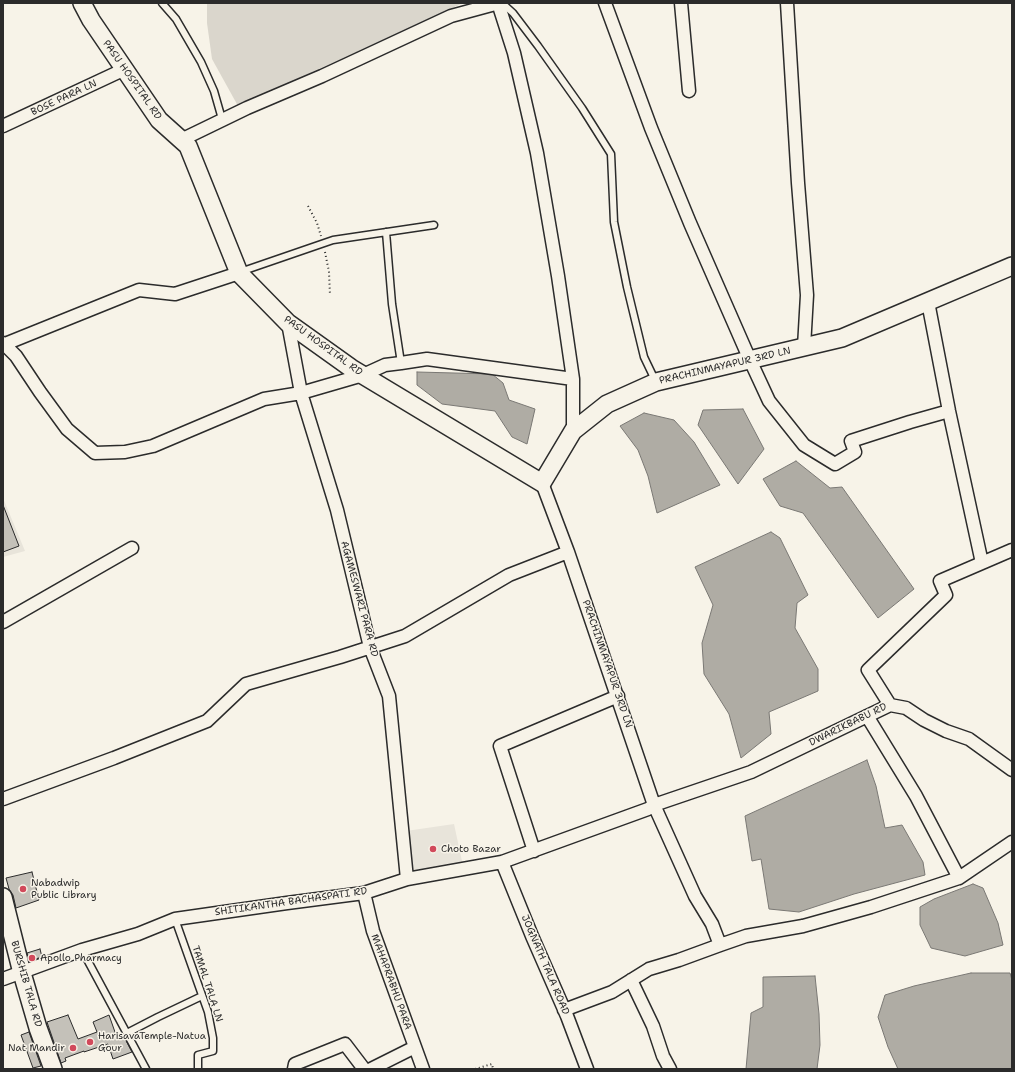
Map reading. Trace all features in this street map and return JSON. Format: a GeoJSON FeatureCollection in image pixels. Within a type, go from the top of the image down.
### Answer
{"type":"FeatureCollection","features":[{"type":"Feature","properties":{"kind":"main road","name":"PASU HOSPITAL RD"},"geometry":{"type":"LineString","coordinates":[[82,3],[91,20],[159,120],[188,146],[239,273],[288,323],[363,375],[542,483]]}},
{"type":"Feature","properties":{"kind":"main road","name":"PRACHINMAYAPUR 3RD LN"},"geometry":{"type":"LineString","coordinates":[[542,483],[573,431],[606,404],[656,382],[842,338],[1012,266]]}},
{"type":"Feature","properties":{"kind":"main road","name":"BURSHIB TALA RD"},"geometry":{"type":"LineString","coordinates":[[3,897],[22,973],[38,1028],[53,1069]]}},
{"type":"Feature","properties":{"kind":"street"},"geometry":{"type":"LineString","coordinates":[[181,140],[222,119],[322,76],[451,16],[498,3],[514,53],[537,153],[558,276],[573,379],[573,431]]}},
{"type":"Feature","properties":{"kind":"street"},"geometry":{"type":"LineString","coordinates":[[605,3],[690,224],[750,360],[769,401],[804,445],[835,464],[855,452],[851,441],[949,411]]}},
{"type":"Feature","properties":{"kind":"street"},"geometry":{"type":"LineString","coordinates":[[681,3],[690,91]]}},
{"type":"Feature","properties":{"kind":"street"},"geometry":{"type":"LineString","coordinates":[[787,3],[798,183],[807,295],[804,347]]}},
{"type":"Feature","properties":{"kind":"street","name":"BOSE PARA LN"},"geometry":{"type":"LineString","coordinates":[[3,126],[125,69]]}},
{"type":"Feature","properties":{"kind":"street"},"geometry":{"type":"LineString","coordinates":[[239,273],[175,294],[140,290],[4,344],[16,356],[67,429],[95,452],[125,452],[153,446],[264,399],[301,393],[363,375],[385,365],[427,359],[573,379]]}},
{"type":"Feature","properties":{"kind":"street"},"geometry":{"type":"LineString","coordinates":[[928,302],[949,411],[982,563]]}},
{"type":"Feature","properties":{"kind":"street","name":"AGAMESWARI PARA RD"},"geometry":{"type":"LineString","coordinates":[[288,323],[301,393],[337,510],[370,648],[390,696],[407,879]]}},
{"type":"Feature","properties":{"kind":"street","name":"PRACHINMAYAPUR 3RD LN"},"geometry":{"type":"LineString","coordinates":[[542,483],[568,552],[618,696],[651,807],[695,896],[712,924],[720,945]]}},
{"type":"Feature","properties":{"kind":"street"},"geometry":{"type":"LineString","coordinates":[[3,622],[132,548]]}},
{"type":"Feature","properties":{"kind":"street","name":"DWARIKBABU RD"},"geometry":{"type":"LineString","coordinates":[[651,807],[751,772],[890,705],[868,670],[946,595],[940,581],[1012,550]]}},
{"type":"Feature","properties":{"kind":"street"},"geometry":{"type":"LineString","coordinates":[[3,798],[114,758],[207,721],[246,684],[370,648],[405,636],[509,575],[568,552]]}},
{"type":"Feature","properties":{"kind":"street"},"geometry":{"type":"LineString","coordinates":[[534,851],[500,746],[618,696]]}},
{"type":"Feature","properties":{"kind":"street"},"geometry":{"type":"LineString","coordinates":[[890,705],[906,708],[924,720],[946,731],[969,739],[1012,770]]}},
{"type":"Feature","properties":{"kind":"street"},"geometry":{"type":"LineString","coordinates":[[867,716],[916,796],[959,878]]}},
{"type":"Feature","properties":{"kind":"street","name":"SHITIKANTHA BACHASPATI RD"},"geometry":{"type":"LineString","coordinates":[[3,979],[82,950],[138,934],[175,919],[287,902],[364,893],[407,879],[502,862],[651,807]]}},
{"type":"Feature","properties":{"kind":"street"},"geometry":{"type":"LineString","coordinates":[[564,1010],[612,992],[649,969],[746,936],[803,926],[870,907],[959,878],[1012,842]]}},
{"type":"Feature","properties":{"kind":"street","name":"JOGNATH TALA ROAD"},"geometry":{"type":"LineString","coordinates":[[502,862],[587,1069]]}},
{"type":"Feature","properties":{"kind":"street","name":"MAHAPRABHU PARA"},"geometry":{"type":"LineString","coordinates":[[364,893],[373,931],[423,1069]]}},
{"type":"Feature","properties":{"kind":"street"},"geometry":{"type":"LineString","coordinates":[[631,980],[653,1026],[663,1056],[670,1069]]}},
{"type":"Feature","properties":{"kind":"street"},"geometry":{"type":"LineString","coordinates":[[294,1069],[295,1064],[345,1044],[364,1069]]}},
{"type":"Feature","properties":{"kind":"street"},"geometry":{"type":"LineString","coordinates":[[371,1069],[415,1047]]}},
{"type":"Feature","properties":{"kind":"lane"},"geometry":{"type":"LineString","coordinates":[[162,3],[176,19],[201,62],[214,91],[222,119]]}},
{"type":"Feature","properties":{"kind":"lane"},"geometry":{"type":"LineString","coordinates":[[502,3],[513,12],[538,46],[582,108],[611,154],[614,222],[644,357],[656,382]]}},
{"type":"Feature","properties":{"kind":"lane"},"geometry":{"type":"LineString","coordinates":[[239,273],[333,240],[434,225]]}},
{"type":"Feature","properties":{"kind":"lane"},"geometry":{"type":"LineString","coordinates":[[386,232],[392,304],[401,363]]}},
{"type":"Feature","properties":{"kind":"lane","name":"TAMAL TALA LN"},"geometry":{"type":"LineString","coordinates":[[175,919],[208,1012],[213,1038],[213,1050],[198,1055],[198,1069]]}},
{"type":"Feature","properties":{"kind":"lane"},"geometry":{"type":"LineString","coordinates":[[82,950],[146,1069]]}},
{"type":"Feature","properties":{"kind":"lane"},"geometry":{"type":"LineString","coordinates":[[127,1033],[202,996]]}},
{"type":"Feature","properties":{"kind":"path"},"geometry":{"type":"LineString","coordinates":[[308,206],[317,223],[323,243],[329,272],[330,295]]}},
{"type":"Feature","properties":{"kind":"path"},"geometry":{"type":"LineString","coordinates":[[475,1069],[492,1064],[493,1069]]}},
{"type":"Feature","properties":{"kind":"shaded area"},"geometry":{"type":"Polygon","coordinates":[[[207,3],[463,3],[238,106],[212,59],[207,23],[207,3]]]}},
{"type":"Feature","properties":{"kind":"shaded area"},"geometry":{"type":"Polygon","coordinates":[[[417,372],[492,374],[503,383],[509,400],[535,409],[527,444],[512,437],[495,411],[442,404],[417,385],[417,372]]]}},
{"type":"Feature","properties":{"kind":"shaded area"},"geometry":{"type":"Polygon","coordinates":[[[743,409],[764,449],[738,484],[698,425],[703,410],[743,409]]]}},
{"type":"Feature","properties":{"kind":"shaded area"},"geometry":{"type":"Polygon","coordinates":[[[644,413],[674,420],[694,442],[720,485],[657,513],[648,476],[638,450],[620,426],[644,413]]]}},
{"type":"Feature","properties":{"kind":"shaded area"},"geometry":{"type":"Polygon","coordinates":[[[796,461],[830,488],[842,487],[914,589],[878,618],[803,513],[780,506],[763,479],[796,461]]]}},
{"type":"Feature","properties":{"kind":"shaded area"},"geometry":{"type":"Polygon","coordinates":[[[3,498],[25,551],[3,557],[3,498]]]}},
{"type":"Feature","properties":{"kind":"shaded area"},"geometry":{"type":"Polygon","coordinates":[[[771,532],[780,538],[808,595],[797,603],[795,628],[818,669],[818,691],[769,712],[771,734],[741,758],[729,714],[704,674],[702,643],[713,605],[695,567],[771,532]]]}},
{"type":"Feature","properties":{"kind":"shaded area"},"geometry":{"type":"Polygon","coordinates":[[[867,760],[876,786],[885,828],[902,825],[923,862],[925,875],[854,894],[799,912],[769,909],[761,859],[752,861],[745,816],[867,760]]]}},
{"type":"Feature","properties":{"kind":"shaded area","name":"Choto Bazar"},"geometry":{"type":"Polygon","coordinates":[[[454,824],[463,866],[409,876],[406,831],[454,824]]]}},
{"type":"Feature","properties":{"kind":"shaded area"},"geometry":{"type":"Polygon","coordinates":[[[973,884],[983,888],[998,923],[1003,945],[965,956],[931,948],[920,925],[920,907],[934,899],[973,884]]]}},
{"type":"Feature","properties":{"kind":"shaded area"},"geometry":{"type":"Polygon","coordinates":[[[971,973],[1010,973],[1012,980],[1012,1069],[898,1069],[888,1047],[878,1017],[885,995],[914,986],[971,973]]]}},
{"type":"Feature","properties":{"kind":"shaded area"},"geometry":{"type":"Polygon","coordinates":[[[815,976],[819,1014],[820,1045],[817,1069],[746,1069],[751,1013],[763,1007],[763,977],[815,976]]]}},
{"type":"Feature","properties":{"kind":"building"},"geometry":{"type":"Polygon","coordinates":[[[3,505],[19,546],[3,552],[3,505]]]}},
{"type":"Feature","properties":{"kind":"building","name":"Nabadwip Public Library"},"geometry":{"type":"Polygon","coordinates":[[[32,872],[39,900],[16,908],[13,895],[9,889],[6,878],[32,872]]]}},
{"type":"Feature","properties":{"kind":"building"},"geometry":{"type":"Polygon","coordinates":[[[40,949],[42,957],[29,961],[27,953],[40,949]]]}},
{"type":"Feature","properties":{"kind":"building"},"geometry":{"type":"Polygon","coordinates":[[[68,1015],[78,1039],[97,1032],[93,1022],[109,1015],[116,1035],[122,1033],[132,1052],[113,1059],[108,1044],[65,1058],[66,1061],[61,1063],[47,1022],[68,1015]]]}},
{"type":"Feature","properties":{"kind":"building"},"geometry":{"type":"Polygon","coordinates":[[[29,1032],[41,1066],[33,1068],[21,1035],[29,1032]]]}},
{"type":"Feature","properties":{"kind":"place","name":"Choto Bazar"},"geometry":{"type":"Point","coordinates":[433,849]}},
{"type":"Feature","properties":{"kind":"place","name":"Nabadwip Public Library"},"geometry":{"type":"Point","coordinates":[23,889]}},
{"type":"Feature","properties":{"kind":"place","name":"Apollo Pharmacy"},"geometry":{"type":"Point","coordinates":[32,958]}},
{"type":"Feature","properties":{"kind":"place","name":"HarisavaTemple-Natua Gour"},"geometry":{"type":"Point","coordinates":[90,1042]}},
{"type":"Feature","properties":{"kind":"place","name":"Nat Mandir"},"geometry":{"type":"Point","coordinates":[73,1048]}}]}
